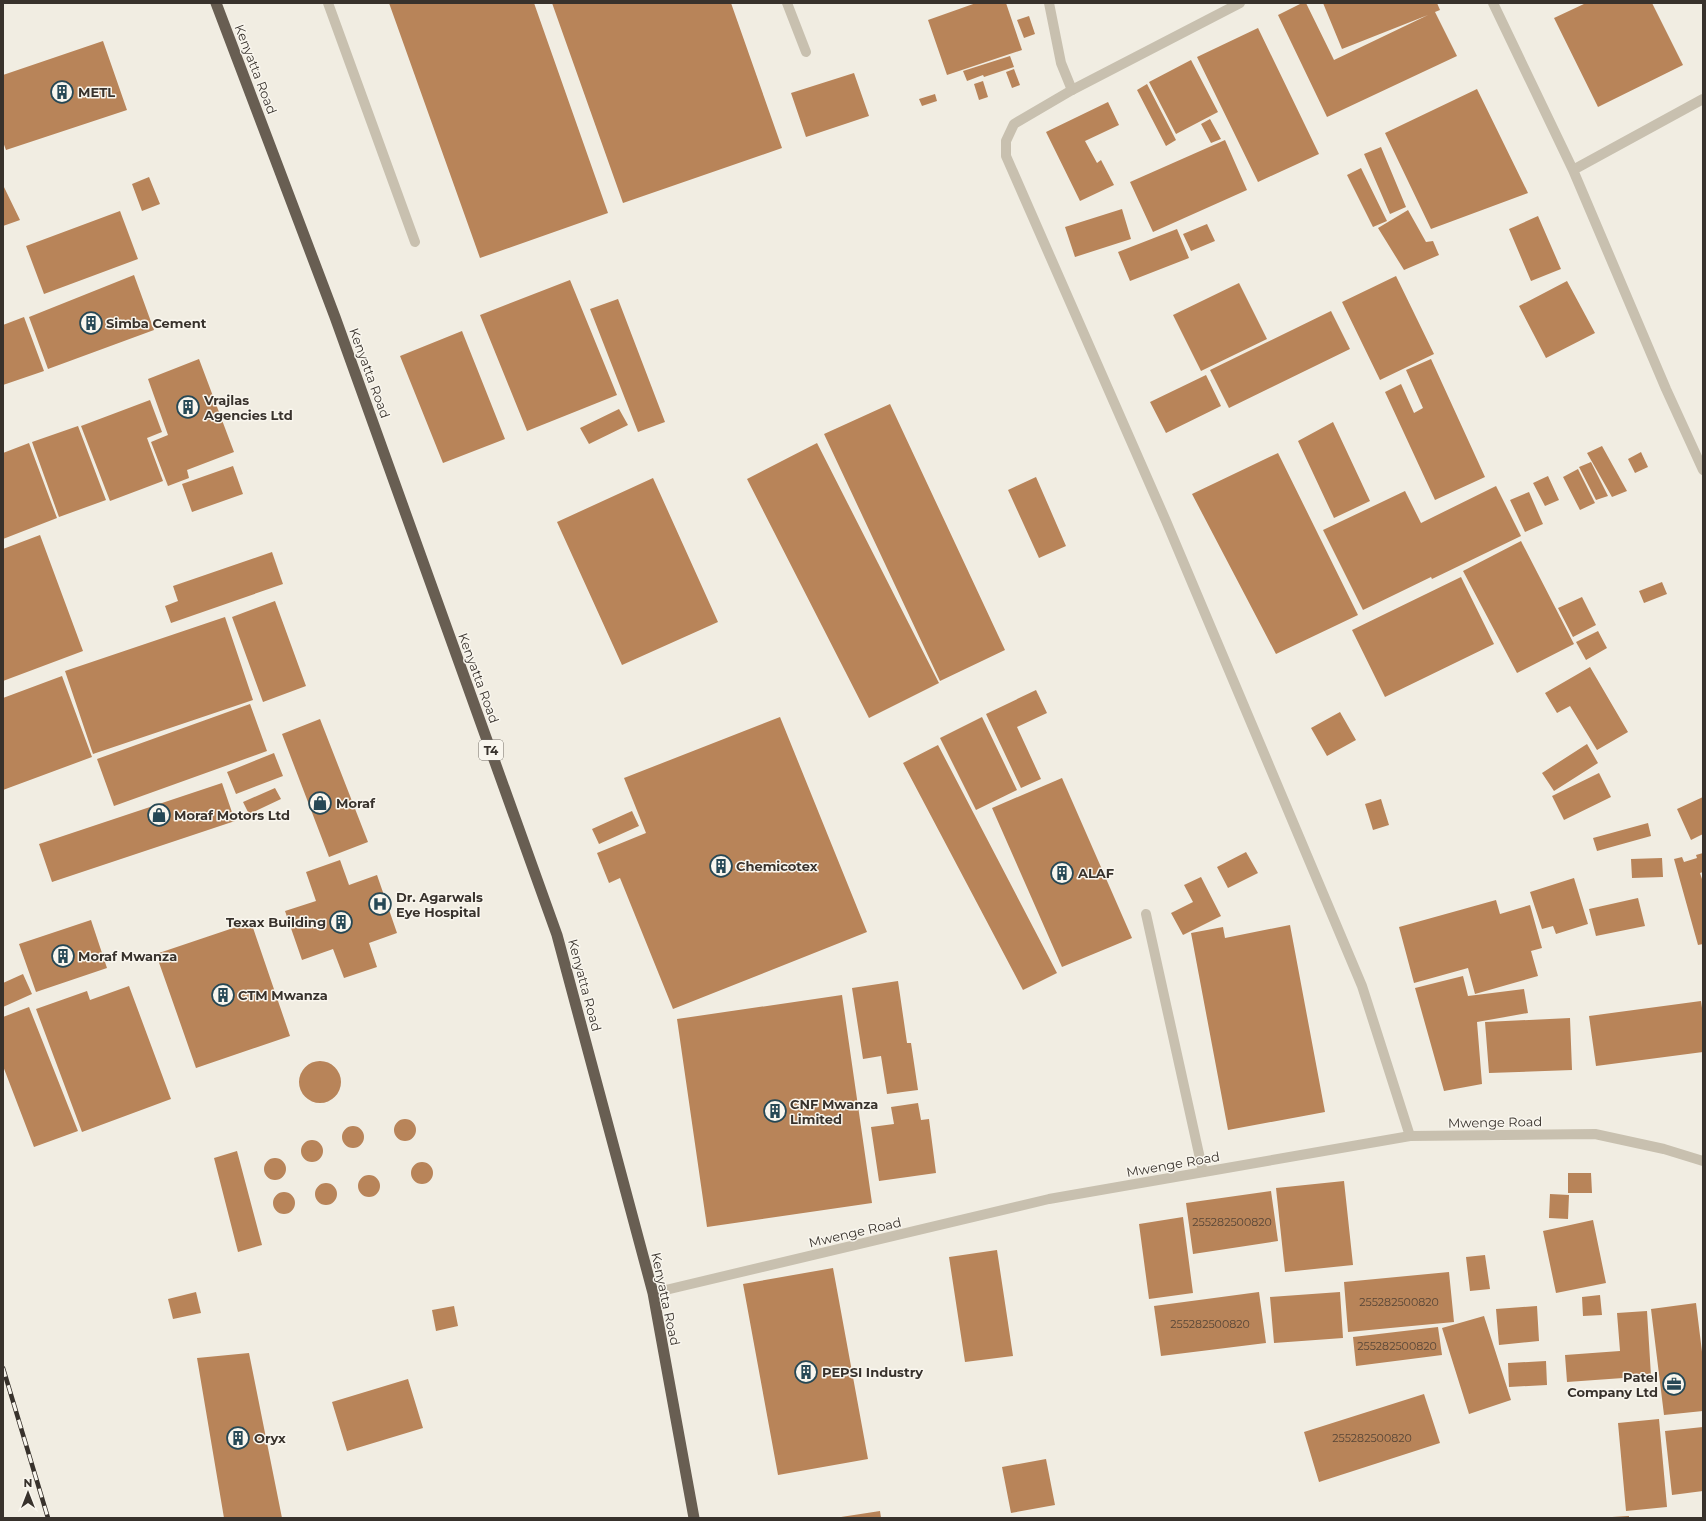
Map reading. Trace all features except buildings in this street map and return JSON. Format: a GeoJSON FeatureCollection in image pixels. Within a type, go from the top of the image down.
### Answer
{"type":"FeatureCollection","features":[{"type":"Feature","properties":{"kind":"highway","name":"Kenyatta Road"},"geometry":{"type":"LineString","coordinates":[[216,3],[335,317],[557,935],[653,1293],[694,1518]]}},
{"type":"Feature","properties":{"kind":"street"},"geometry":{"type":"LineString","coordinates":[[328,3],[414,242]]}},
{"type":"Feature","properties":{"kind":"street"},"geometry":{"type":"LineString","coordinates":[[787,3],[806,52]]}},
{"type":"Feature","properties":{"kind":"street"},"geometry":{"type":"LineString","coordinates":[[1049,3],[1061,63],[1072,90]]}},
{"type":"Feature","properties":{"kind":"street"},"geometry":{"type":"LineString","coordinates":[[1240,3],[1072,90],[1014,124],[1006,141],[1006,156],[1169,528],[1359,979],[1410,1136]]}},
{"type":"Feature","properties":{"kind":"street"},"geometry":{"type":"LineString","coordinates":[[1493,3],[1573,170],[1666,389],[1703,470]]}},
{"type":"Feature","properties":{"kind":"street"},"geometry":{"type":"LineString","coordinates":[[1573,170],[1703,99]]}},
{"type":"Feature","properties":{"kind":"street"},"geometry":{"type":"LineString","coordinates":[[1146,914],[1203,1172]]}},
{"type":"Feature","properties":{"kind":"street","name":"Mwenge Road"},"geometry":{"type":"LineString","coordinates":[[653,1293],[1049,1199],[1410,1136],[1595,1134],[1664,1149],[1703,1161]]}},
{"type":"Feature","properties":{"kind":"railway"},"geometry":{"type":"LineString","coordinates":[[3,1368],[48,1518]]}},
{"type":"Feature","properties":{"kind":"place","name":"METL"},"geometry":{"type":"Point","coordinates":[62,92]}},
{"type":"Feature","properties":{"kind":"place","name":"Simba Cement"},"geometry":{"type":"Point","coordinates":[91,323]}},
{"type":"Feature","properties":{"kind":"place","name":"Vrajlas Agencies Ltd"},"geometry":{"type":"Point","coordinates":[188,407]}},
{"type":"Feature","properties":{"kind":"place","name":"Moraf"},"geometry":{"type":"Point","coordinates":[320,803]}},
{"type":"Feature","properties":{"kind":"place","name":"Moraf Motors Ltd"},"geometry":{"type":"Point","coordinates":[159,815]}},
{"type":"Feature","properties":{"kind":"place","name":"Chemicotex"},"geometry":{"type":"Point","coordinates":[721,866]}},
{"type":"Feature","properties":{"kind":"place","name":"ALAF"},"geometry":{"type":"Point","coordinates":[1062,873]}},
{"type":"Feature","properties":{"kind":"place","name":"Dr. Agarwals Eye Hospital"},"geometry":{"type":"Point","coordinates":[380,904]}},
{"type":"Feature","properties":{"kind":"place","name":"Texax Building"},"geometry":{"type":"Point","coordinates":[341,922]}},
{"type":"Feature","properties":{"kind":"place","name":"Moraf Mwanza"},"geometry":{"type":"Point","coordinates":[63,956]}},
{"type":"Feature","properties":{"kind":"place","name":"CTM Mwanza"},"geometry":{"type":"Point","coordinates":[223,995]}},
{"type":"Feature","properties":{"kind":"place","name":"CNF Mwanza Limited"},"geometry":{"type":"Point","coordinates":[775,1111]}},
{"type":"Feature","properties":{"kind":"place","name":"PEPSI Industry"},"geometry":{"type":"Point","coordinates":[806,1372]}},
{"type":"Feature","properties":{"kind":"place","name":"Patel Company Ltd"},"geometry":{"type":"Point","coordinates":[1674,1384]}},
{"type":"Feature","properties":{"kind":"place","name":"Oryx"},"geometry":{"type":"Point","coordinates":[238,1438]}}]}
